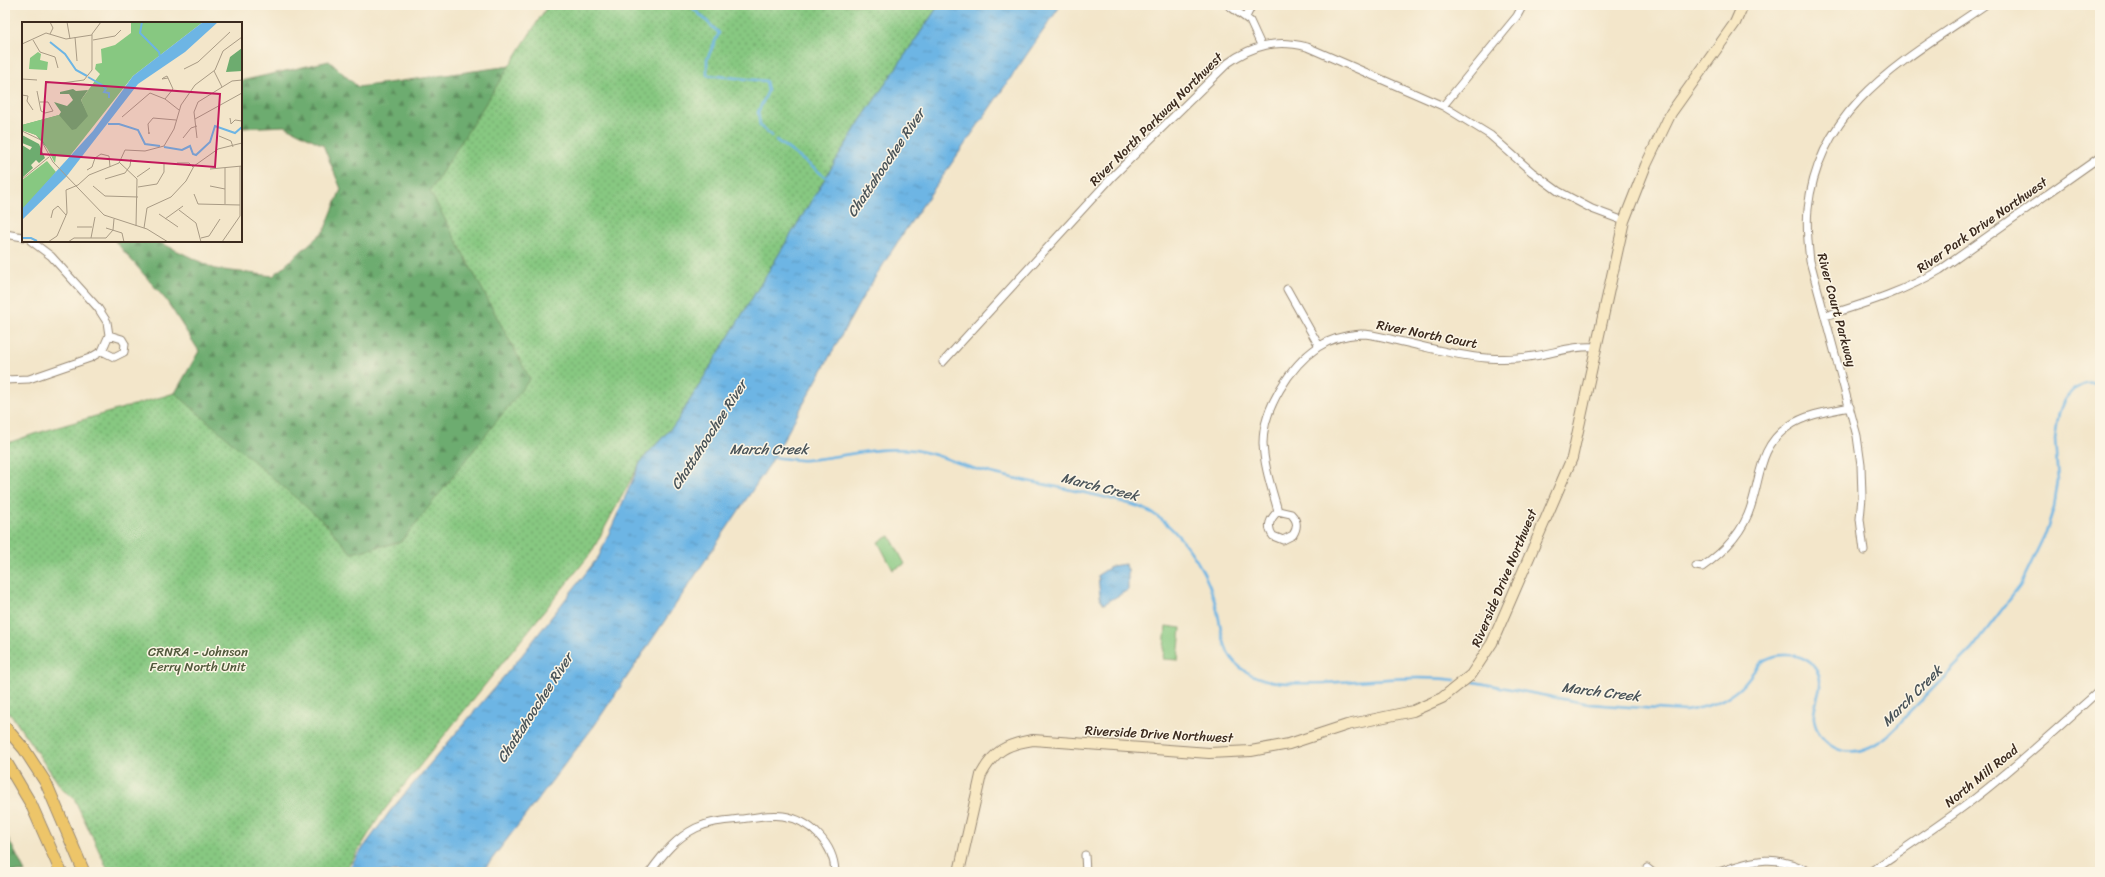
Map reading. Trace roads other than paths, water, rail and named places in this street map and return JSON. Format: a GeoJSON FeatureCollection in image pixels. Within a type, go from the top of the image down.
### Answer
{"type":"FeatureCollection","features":[{"type":"Feature","properties":{"kind":"main road"},"geometry":{"type":"LineString","coordinates":[[5,727],[24,749],[46,783],[84,872]]}},
{"type":"Feature","properties":{"kind":"main road"},"geometry":{"type":"LineString","coordinates":[[5,760],[31,804],[60,872]]}},
{"type":"Feature","properties":{"kind":"street"},"geometry":{"type":"LineString","coordinates":[[1228,5],[1234,11],[1246,17],[1261,45]]}},
{"type":"Feature","properties":{"kind":"street"},"geometry":{"type":"LineString","coordinates":[[1246,17],[1252,5]]}},
{"type":"Feature","properties":{"kind":"street"},"geometry":{"type":"LineString","coordinates":[[1443,106],[1517,16],[1523,5]]}},
{"type":"Feature","properties":{"kind":"street","name":"Riverside Drive Northwest"},"geometry":{"type":"LineString","coordinates":[[959,872],[981,775],[989,761],[1000,751],[1015,743],[1033,740],[1209,753],[1251,751],[1290,744],[1347,725],[1413,710],[1442,698],[1458,688],[1474,671],[1492,643],[1572,458],[1624,221],[1646,165],[1670,113],[1735,23],[1743,5]]}},
{"type":"Feature","properties":{"kind":"street","name":"River Court Parkway"},"geometry":{"type":"LineString","coordinates":[[1864,551],[1860,518],[1862,497],[1861,465],[1850,407],[1810,261],[1808,209],[1815,175],[1832,136],[1844,116],[1864,93],[1884,75],[1985,5]]}},
{"type":"Feature","properties":{"kind":"street","name":"River North Parkway Northwest"},"geometry":{"type":"LineString","coordinates":[[943,362],[1022,274],[1124,165],[1228,63],[1243,53],[1261,45],[1284,43],[1307,47],[1443,106],[1490,135],[1532,172],[1558,191],[1592,209],[1624,221]]}},
{"type":"Feature","properties":{"kind":"street","name":"River Park Drive Northwest"},"geometry":{"type":"LineString","coordinates":[[1826,316],[1893,295],[1923,280],[1940,270],[2100,157]]}},
{"type":"Feature","properties":{"kind":"street"},"geometry":{"type":"LineString","coordinates":[[5,234],[22,237]]}},
{"type":"Feature","properties":{"kind":"street"},"geometry":{"type":"LineString","coordinates":[[5,380],[30,379],[90,358],[102,351],[109,335],[107,322],[98,308],[51,256],[32,242]]}},
{"type":"Feature","properties":{"kind":"street"},"geometry":{"type":"LineString","coordinates":[[1287,289],[1319,346]]}},
{"type":"Feature","properties":{"kind":"street","name":"River North Court"},"geometry":{"type":"LineString","coordinates":[[1278,511],[1265,462],[1263,442],[1266,424],[1274,403],[1289,376],[1304,358],[1319,346],[1340,337],[1362,334],[1379,336],[1454,354],[1509,358],[1532,357],[1583,346],[1596,347]]}},
{"type":"Feature","properties":{"kind":"street"},"geometry":{"type":"LineString","coordinates":[[102,351],[114,357],[124,352],[125,344],[122,338],[109,335]]}},
{"type":"Feature","properties":{"kind":"street"},"geometry":{"type":"LineString","coordinates":[[1696,566],[1702,567],[1715,558],[1739,532],[1751,506],[1762,458],[1777,435],[1802,419],[1850,407]]}},
{"type":"Feature","properties":{"kind":"street"},"geometry":{"type":"LineString","coordinates":[[1278,511],[1291,514],[1297,521],[1297,527],[1293,535],[1283,540],[1272,536],[1268,527],[1269,522],[1278,511]]}},
{"type":"Feature","properties":{"kind":"street","name":"North Mill Road"},"geometry":{"type":"LineString","coordinates":[[1870,872],[1929,833],[1975,798],[2037,747],[2100,690]]}},
{"type":"Feature","properties":{"kind":"street"},"geometry":{"type":"LineString","coordinates":[[650,872],[663,854],[674,843],[696,828],[714,822],[770,816],[795,819],[813,830],[821,837],[830,852],[835,872]]}},
{"type":"Feature","properties":{"kind":"street"},"geometry":{"type":"LineString","coordinates":[[1085,855],[1086,872]]}},
{"type":"Feature","properties":{"kind":"street"},"geometry":{"type":"LineString","coordinates":[[1719,872],[1752,861],[1768,859],[1794,864],[1810,872]]}},
{"type":"Feature","properties":{"kind":"water","name":"Chattahoochee River"},"geometry":{"type":"Polygon","coordinates":[[[939,5],[1061,5],[900,238],[861,300],[770,464],[594,726],[482,872],[348,872],[355,859],[391,810],[522,655],[599,556],[641,461],[676,423],[860,121],[939,5]]]}},
{"type":"Feature","properties":{"kind":"water"},"geometry":{"type":"Polygon","coordinates":[[[1125,564],[1128,570],[1128,590],[1104,604],[1100,598],[1098,575],[1112,566],[1125,564]]]}},
{"type":"Feature","properties":{"kind":"waterway"},"geometry":{"type":"LineString","coordinates":[[690,5],[719,33],[707,59],[707,75],[766,81],[768,91],[758,112],[760,126],[772,136]]}},
{"type":"Feature","properties":{"kind":"waterway"},"geometry":{"type":"LineString","coordinates":[[776,140],[827,178]]}},
{"type":"Feature","properties":{"kind":"waterway","name":"March Creek"},"geometry":{"type":"LineString","coordinates":[[1474,682],[1589,704],[1685,711],[1712,704],[1724,699],[1736,691],[1757,667],[1769,658],[1777,655],[1793,655],[1811,663],[1819,675],[1820,686],[1814,719],[1817,730],[1824,740],[1840,750],[1861,750],[1871,746],[1889,734],[1972,649],[2020,586],[2046,532],[2054,507],[2058,481],[2055,439],[2059,413],[2064,400],[2073,390],[2084,384],[2100,383]]}},
{"type":"Feature","properties":{"kind":"waterway","name":"March Creek"},"geometry":{"type":"LineString","coordinates":[[772,457],[807,460],[887,449],[914,450],[932,454],[983,471],[1095,495],[1137,506],[1152,513],[1167,525],[1189,549],[1210,586],[1227,651],[1232,659],[1250,674],[1259,678],[1277,682],[1295,683],[1324,683],[1406,678],[1455,680]]}},
{"type":"Feature","properties":{"kind":"park label","name":"CRNRA - Johnson Ferry North Unit"},"geometry":{"type":"Point","coordinates":[198,658]}}]}
